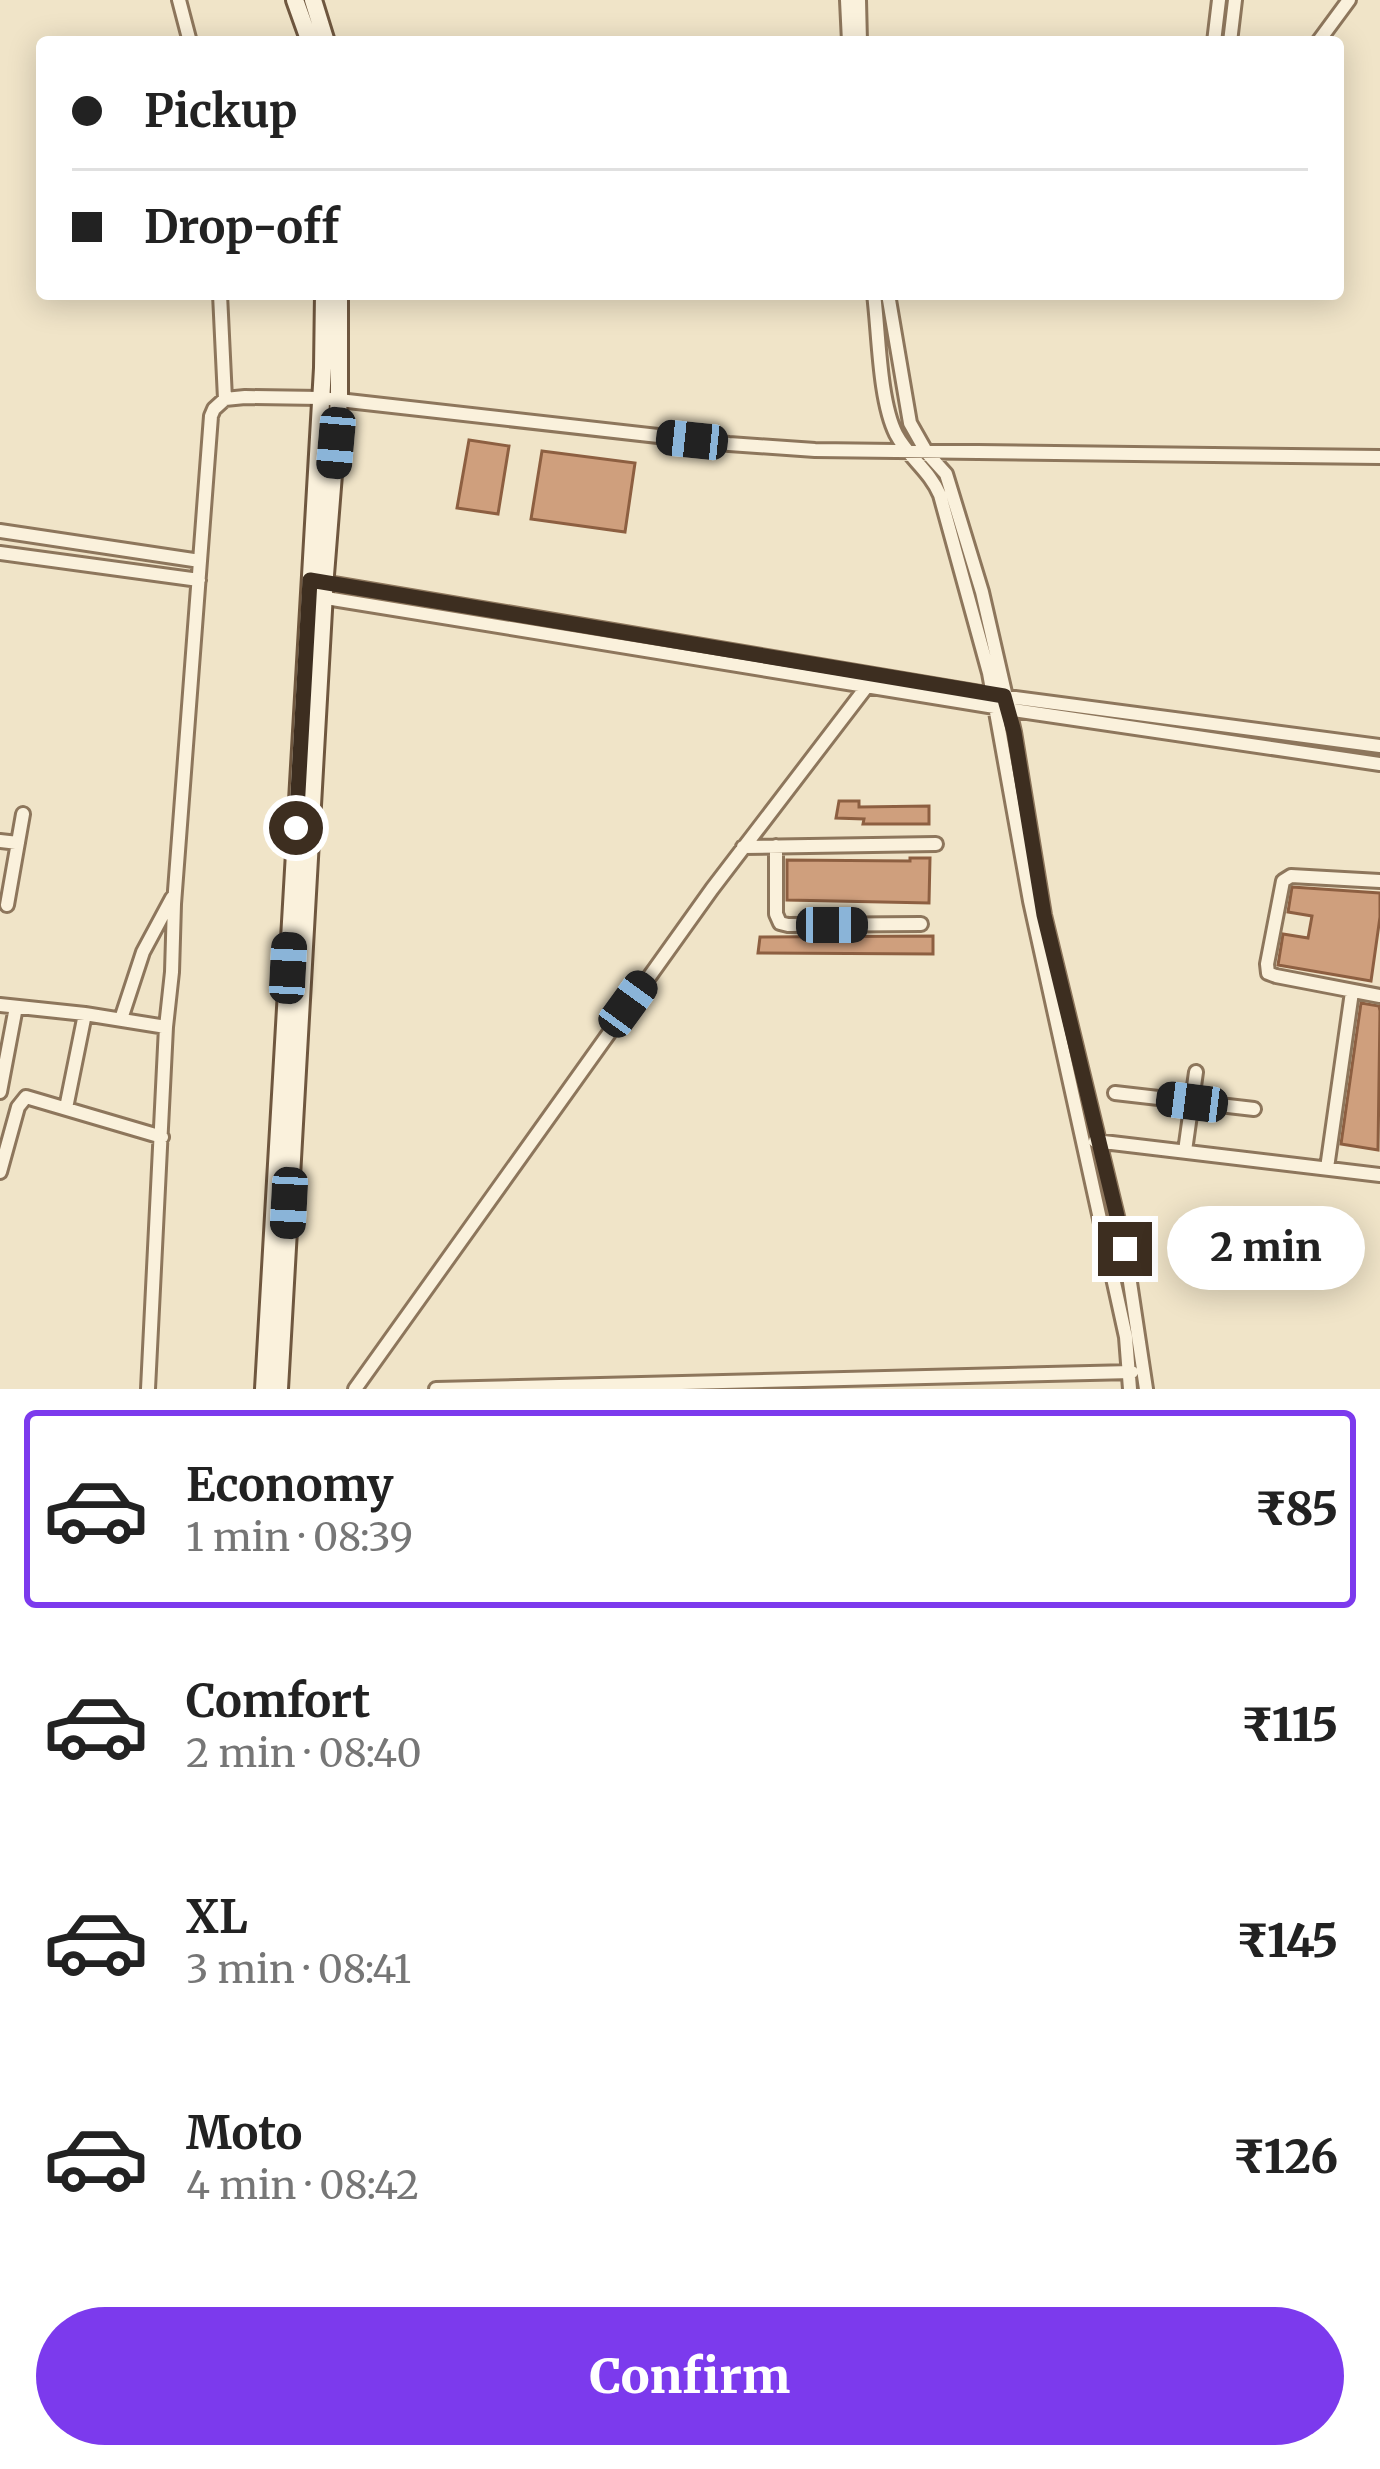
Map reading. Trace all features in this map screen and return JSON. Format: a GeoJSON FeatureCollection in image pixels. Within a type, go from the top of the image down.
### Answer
{"type":"FeatureCollection","features":[{"type":"Feature","properties":{"kind":"main road"},"geometry":{"type":"LineString","coordinates":[[295,0],[308,36]]}},
{"type":"Feature","properties":{"kind":"main road"},"geometry":{"type":"LineString","coordinates":[[313,0],[324,36]]}},
{"type":"Feature","properties":{"kind":"main road"},"geometry":{"type":"LineString","coordinates":[[324,300],[330,399]]}},
{"type":"Feature","properties":{"kind":"main road"},"geometry":{"type":"LineString","coordinates":[[264,1389],[338,300]]}},
{"type":"Feature","properties":{"kind":"main road"},"geometry":{"type":"LineString","coordinates":[[279,1389],[317,589]]}},
{"type":"Feature","properties":{"kind":"street"},"geometry":{"type":"LineString","coordinates":[[179,0],[188,36]]}},
{"type":"Feature","properties":{"kind":"street"},"geometry":{"type":"LineString","coordinates":[[847,0],[849,36]]}},
{"type":"Feature","properties":{"kind":"street"},"geometry":{"type":"LineString","coordinates":[[859,0],[860,36]]}},
{"type":"Feature","properties":{"kind":"street"},"geometry":{"type":"LineString","coordinates":[[1215,36],[1219,0]]}},
{"type":"Feature","properties":{"kind":"street"},"geometry":{"type":"LineString","coordinates":[[1231,36],[1235,0]]}},
{"type":"Feature","properties":{"kind":"street"},"geometry":{"type":"LineString","coordinates":[[1322,36],[1349,0]]}},
{"type":"Feature","properties":{"kind":"street"},"geometry":{"type":"LineString","coordinates":[[220,300],[225,399]]}},
{"type":"Feature","properties":{"kind":"street"},"geometry":{"type":"LineString","coordinates":[[875,300],[888,411],[906,453],[940,495],[1000,702],[1014,732],[1044,915],[1126,1337],[1130,1389]]}},
{"type":"Feature","properties":{"kind":"street"},"geometry":{"type":"LineString","coordinates":[[889,300],[905,406],[910,423],[949,484],[982,592],[1000,702]]}},
{"type":"Feature","properties":{"kind":"street"},"geometry":{"type":"LineString","coordinates":[[148,1389],[166,1027],[211,416],[225,399],[330,399],[729,444],[906,453],[1380,457]]}},
{"type":"Feature","properties":{"kind":"street"},"geometry":{"type":"LineString","coordinates":[[0,531],[200,561]]}},
{"type":"Feature","properties":{"kind":"street"},"geometry":{"type":"LineString","coordinates":[[0,553],[199,580]]}},
{"type":"Feature","properties":{"kind":"street"},"geometry":{"type":"LineString","coordinates":[[317,589],[1380,764]]}},
{"type":"Feature","properties":{"kind":"street"},"geometry":{"type":"LineString","coordinates":[[355,1389],[600,1042],[871,680]]}},
{"type":"Feature","properties":{"kind":"street"},"geometry":{"type":"LineString","coordinates":[[1000,702],[1380,746]]}},
{"type":"Feature","properties":{"kind":"street"},"geometry":{"type":"LineString","coordinates":[[7,905],[23,814]]}},
{"type":"Feature","properties":{"kind":"street"},"geometry":{"type":"LineString","coordinates":[[0,841],[18,843]]}},
{"type":"Feature","properties":{"kind":"street"},"geometry":{"type":"LineString","coordinates":[[743,847],[936,844]]}},
{"type":"Feature","properties":{"kind":"street"},"geometry":{"type":"LineString","coordinates":[[776,846],[780,923],[921,924]]}},
{"type":"Feature","properties":{"kind":"street"},"geometry":{"type":"LineString","coordinates":[[1380,881],[1291,876],[1282,881],[1267,964],[1268,973],[1380,996]]}},
{"type":"Feature","properties":{"kind":"street"},"geometry":{"type":"LineString","coordinates":[[121,1019],[143,952],[176,892]]}},
{"type":"Feature","properties":{"kind":"street"},"geometry":{"type":"LineString","coordinates":[[1327,1168],[1352,992]]}},
{"type":"Feature","properties":{"kind":"street"},"geometry":{"type":"LineString","coordinates":[[0,1005],[166,1027]]}},
{"type":"Feature","properties":{"kind":"street"},"geometry":{"type":"LineString","coordinates":[[0,1092],[16,1006]]}},
{"type":"Feature","properties":{"kind":"street"},"geometry":{"type":"LineString","coordinates":[[67,1108],[85,1014]]}},
{"type":"Feature","properties":{"kind":"street"},"geometry":{"type":"LineString","coordinates":[[1185,1151],[1196,1072]]}},
{"type":"Feature","properties":{"kind":"street"},"geometry":{"type":"LineString","coordinates":[[1115,1093],[1254,1109]]}},
{"type":"Feature","properties":{"kind":"street"},"geometry":{"type":"LineString","coordinates":[[0,1172],[26,1097],[162,1137]]}},
{"type":"Feature","properties":{"kind":"street"},"geometry":{"type":"LineString","coordinates":[[1091,1140],[1380,1175]]}},
{"type":"Feature","properties":{"kind":"street"},"geometry":{"type":"LineString","coordinates":[[1091,1140],[1125,1249],[1146,1389]]}},
{"type":"Feature","properties":{"kind":"street"},"geometry":{"type":"LineString","coordinates":[[436,1389],[1145,1372]]}},
{"type":"Feature","properties":{"kind":"building"},"geometry":{"type":"Polygon","coordinates":[[[469,440],[509,446],[498,514],[457,508],[469,440]]]}},
{"type":"Feature","properties":{"kind":"building"},"geometry":{"type":"Polygon","coordinates":[[[542,451],[635,463],[625,532],[531,519],[542,451]]]}},
{"type":"Feature","properties":{"kind":"building"},"geometry":{"type":"Polygon","coordinates":[[[839,801],[859,801],[859,807],[929,806],[929,824],[863,824],[864,819],[836,818],[839,801]]]}},
{"type":"Feature","properties":{"kind":"building"},"geometry":{"type":"Polygon","coordinates":[[[930,858],[929,903],[787,900],[787,860],[930,858]]]}},
{"type":"Feature","properties":{"kind":"building"},"geometry":{"type":"Polygon","coordinates":[[[1292,887],[1380,893],[1371,981],[1278,965],[1283,934],[1308,938],[1312,916],[1288,912],[1292,887]]]}},
{"type":"Feature","properties":{"kind":"building"},"geometry":{"type":"Polygon","coordinates":[[[933,936],[933,954],[758,953],[760,937],[933,936]]]}},
{"type":"Feature","properties":{"kind":"building"},"geometry":{"type":"Polygon","coordinates":[[[1361,1003],[1379,1006],[1380,1011],[1378,1150],[1341,1144],[1361,1003]]]}},
{"type":"Feature","properties":{"kind":"route"},"geometry":{"type":"LineString","coordinates":[[296,828],[310,580],[1004,696],[1044,915],[1125,1249]]}}]}
